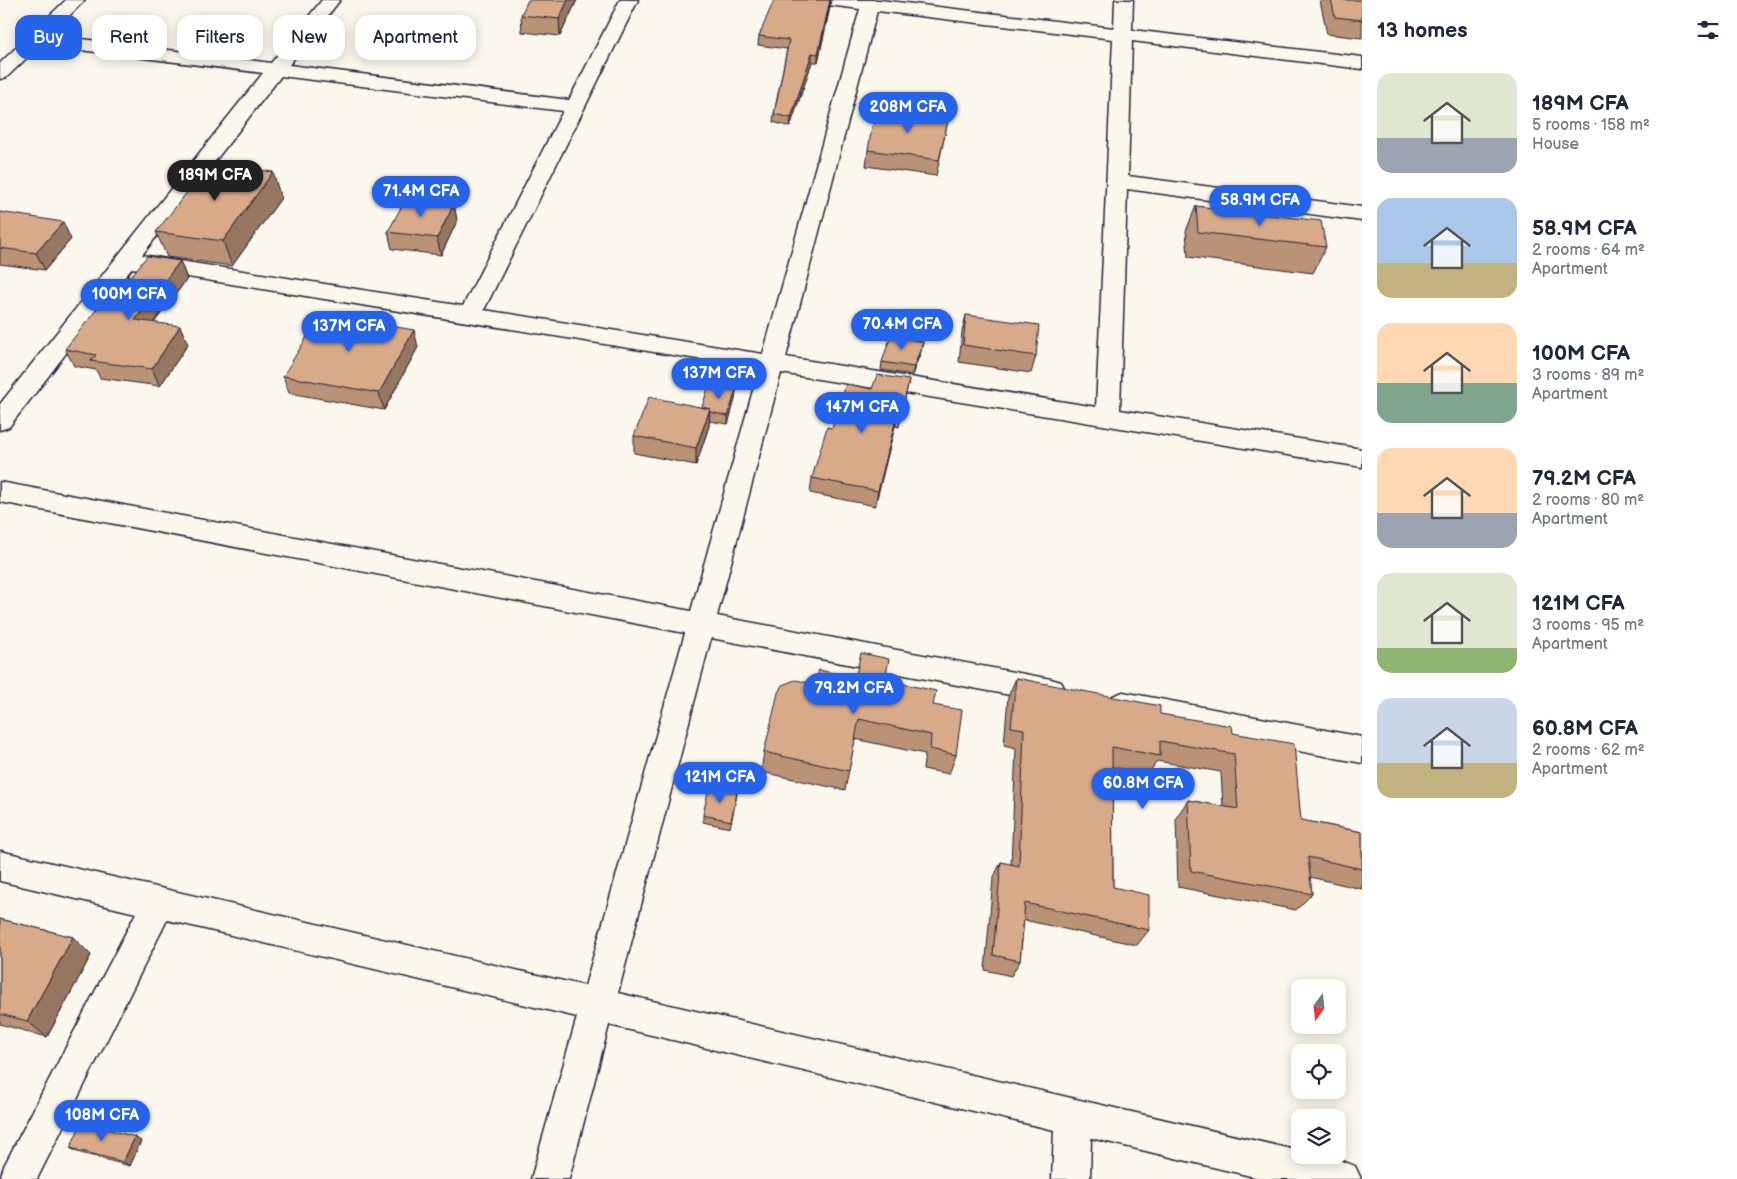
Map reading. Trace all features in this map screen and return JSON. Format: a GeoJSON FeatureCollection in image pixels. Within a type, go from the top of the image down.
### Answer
{"type":"FeatureCollection","features":[{"type":"Feature","properties":{"kind":"street"},"geometry":{"type":"LineString","coordinates":[[61,15],[76,0]]}},
{"type":"Feature","properties":{"kind":"street"},"geometry":{"type":"LineString","coordinates":[[0,421],[331,0]]}},
{"type":"Feature","properties":{"kind":"street"},"geometry":{"type":"LineString","coordinates":[[470,314],[629,0]]}},
{"type":"Feature","properties":{"kind":"street"},"geometry":{"type":"LineString","coordinates":[[826,0],[871,3],[1362,64]]}},
{"type":"Feature","properties":{"kind":"street"},"geometry":{"type":"LineString","coordinates":[[1108,417],[1124,0]]}},
{"type":"Feature","properties":{"kind":"street"},"geometry":{"type":"LineString","coordinates":[[550,1179],[871,3]]}},
{"type":"Feature","properties":{"kind":"street"},"geometry":{"type":"LineString","coordinates":[[82,46],[575,107]]}},
{"type":"Feature","properties":{"kind":"street"},"geometry":{"type":"LineString","coordinates":[[0,73],[15,59]]}},
{"type":"Feature","properties":{"kind":"street"},"geometry":{"type":"LineString","coordinates":[[1117,181],[1362,214]]}},
{"type":"Feature","properties":{"kind":"street"},"geometry":{"type":"LineString","coordinates":[[127,260],[1362,458]]}},
{"type":"Feature","properties":{"kind":"street"},"geometry":{"type":"LineString","coordinates":[[0,492],[1362,750]]}},
{"type":"Feature","properties":{"kind":"street"},"geometry":{"type":"LineString","coordinates":[[0,866],[1342,1179]]}},
{"type":"Feature","properties":{"kind":"street"},"geometry":{"type":"LineString","coordinates":[[17,1179],[159,903]]}},
{"type":"Feature","properties":{"kind":"street"},"geometry":{"type":"LineString","coordinates":[[1070,1179],[1074,1116]]}},
{"type":"Feature","properties":{"kind":"building"},"geometry":{"type":"Polygon","coordinates":[[[528,0],[568,0],[559,19],[521,15],[528,0]]]}},
{"type":"Feature","properties":{"kind":"building"},"geometry":{"type":"Polygon","coordinates":[[[774,0],[830,0],[818,54],[812,53],[791,118],[774,114],[789,40],[759,36],[774,0]]]}},
{"type":"Feature","properties":{"kind":"building"},"geometry":{"type":"Polygon","coordinates":[[[1331,0],[1362,0],[1362,20],[1335,17],[1331,0]]]}},
{"type":"Feature","properties":{"kind":"building"},"geometry":{"type":"Polygon","coordinates":[[[875,110],[949,116],[939,160],[868,150],[875,110]]]}},
{"type":"Feature","properties":{"kind":"building"},"geometry":{"type":"Polygon","coordinates":[[[210,163],[273,172],[223,241],[156,232],[210,163]]]}},
{"type":"Feature","properties":{"kind":"building"},"geometry":{"type":"Polygon","coordinates":[[[406,198],[454,204],[437,238],[388,232],[406,198]]]}},
{"type":"Feature","properties":{"kind":"building"},"geometry":{"type":"Polygon","coordinates":[[[1196,206],[1321,221],[1326,247],[1198,232],[1196,206]]]}},
{"type":"Feature","properties":{"kind":"building"},"geometry":{"type":"Polygon","coordinates":[[[0,212],[63,222],[36,253],[0,248],[0,212]]]}},
{"type":"Feature","properties":{"kind":"building"},"geometry":{"type":"Polygon","coordinates":[[[147,256],[180,261],[135,320],[180,326],[152,369],[91,361],[96,355],[65,349],[121,279],[132,275],[147,256]]]}},
{"type":"Feature","properties":{"kind":"building"},"geometry":{"type":"Polygon","coordinates":[[[321,314],[414,330],[379,393],[283,376],[321,314]]]}},
{"type":"Feature","properties":{"kind":"building"},"geometry":{"type":"Polygon","coordinates":[[[966,315],[1039,325],[1036,356],[963,345],[966,315]]]}},
{"type":"Feature","properties":{"kind":"building"},"geometry":{"type":"Polygon","coordinates":[[[891,335],[923,342],[914,367],[882,362],[891,335]]]}},
{"type":"Feature","properties":{"kind":"building"},"geometry":{"type":"Polygon","coordinates":[[[877,375],[909,380],[902,411],[898,411],[878,491],[812,478],[827,427],[832,428],[846,384],[872,389],[877,375]]]}},
{"type":"Feature","properties":{"kind":"building"},"geometry":{"type":"Polygon","coordinates":[[[709,385],[736,390],[728,416],[710,412],[710,409],[702,407],[709,385]]]}},
{"type":"Feature","properties":{"kind":"building"},"geometry":{"type":"Polygon","coordinates":[[[649,397],[710,409],[696,448],[634,436],[649,397]]]}},
{"type":"Feature","properties":{"kind":"building"},"geometry":{"type":"Polygon","coordinates":[[[861,653],[889,659],[885,680],[936,691],[933,705],[962,710],[956,755],[930,749],[931,735],[859,719],[849,771],[764,752],[778,693],[782,685],[795,680],[815,684],[819,670],[855,678],[861,653]]]}},
{"type":"Feature","properties":{"kind":"building"},"geometry":{"type":"Polygon","coordinates":[[[1016,678],[1160,706],[1160,714],[1232,726],[1233,733],[1294,744],[1301,820],[1362,832],[1362,869],[1308,857],[1312,894],[1191,871],[1188,800],[1238,809],[1234,754],[1160,741],[1160,756],[1112,747],[1113,887],[1149,895],[1149,930],[1025,903],[1020,961],[993,955],[1001,862],[1019,866],[1024,729],[1011,727],[1016,678]]]}},
{"type":"Feature","properties":{"kind":"building"},"geometry":{"type":"Polygon","coordinates":[[[709,787],[737,793],[731,821],[703,815],[709,787]]]}},
{"type":"Feature","properties":{"kind":"building"},"geometry":{"type":"Polygon","coordinates":[[[0,919],[73,937],[27,1021],[0,1014],[0,919]]]}},
{"type":"Feature","properties":{"kind":"building"},"geometry":{"type":"Polygon","coordinates":[[[82,1122],[135,1137],[123,1162],[70,1148],[82,1122]]]}}]}
